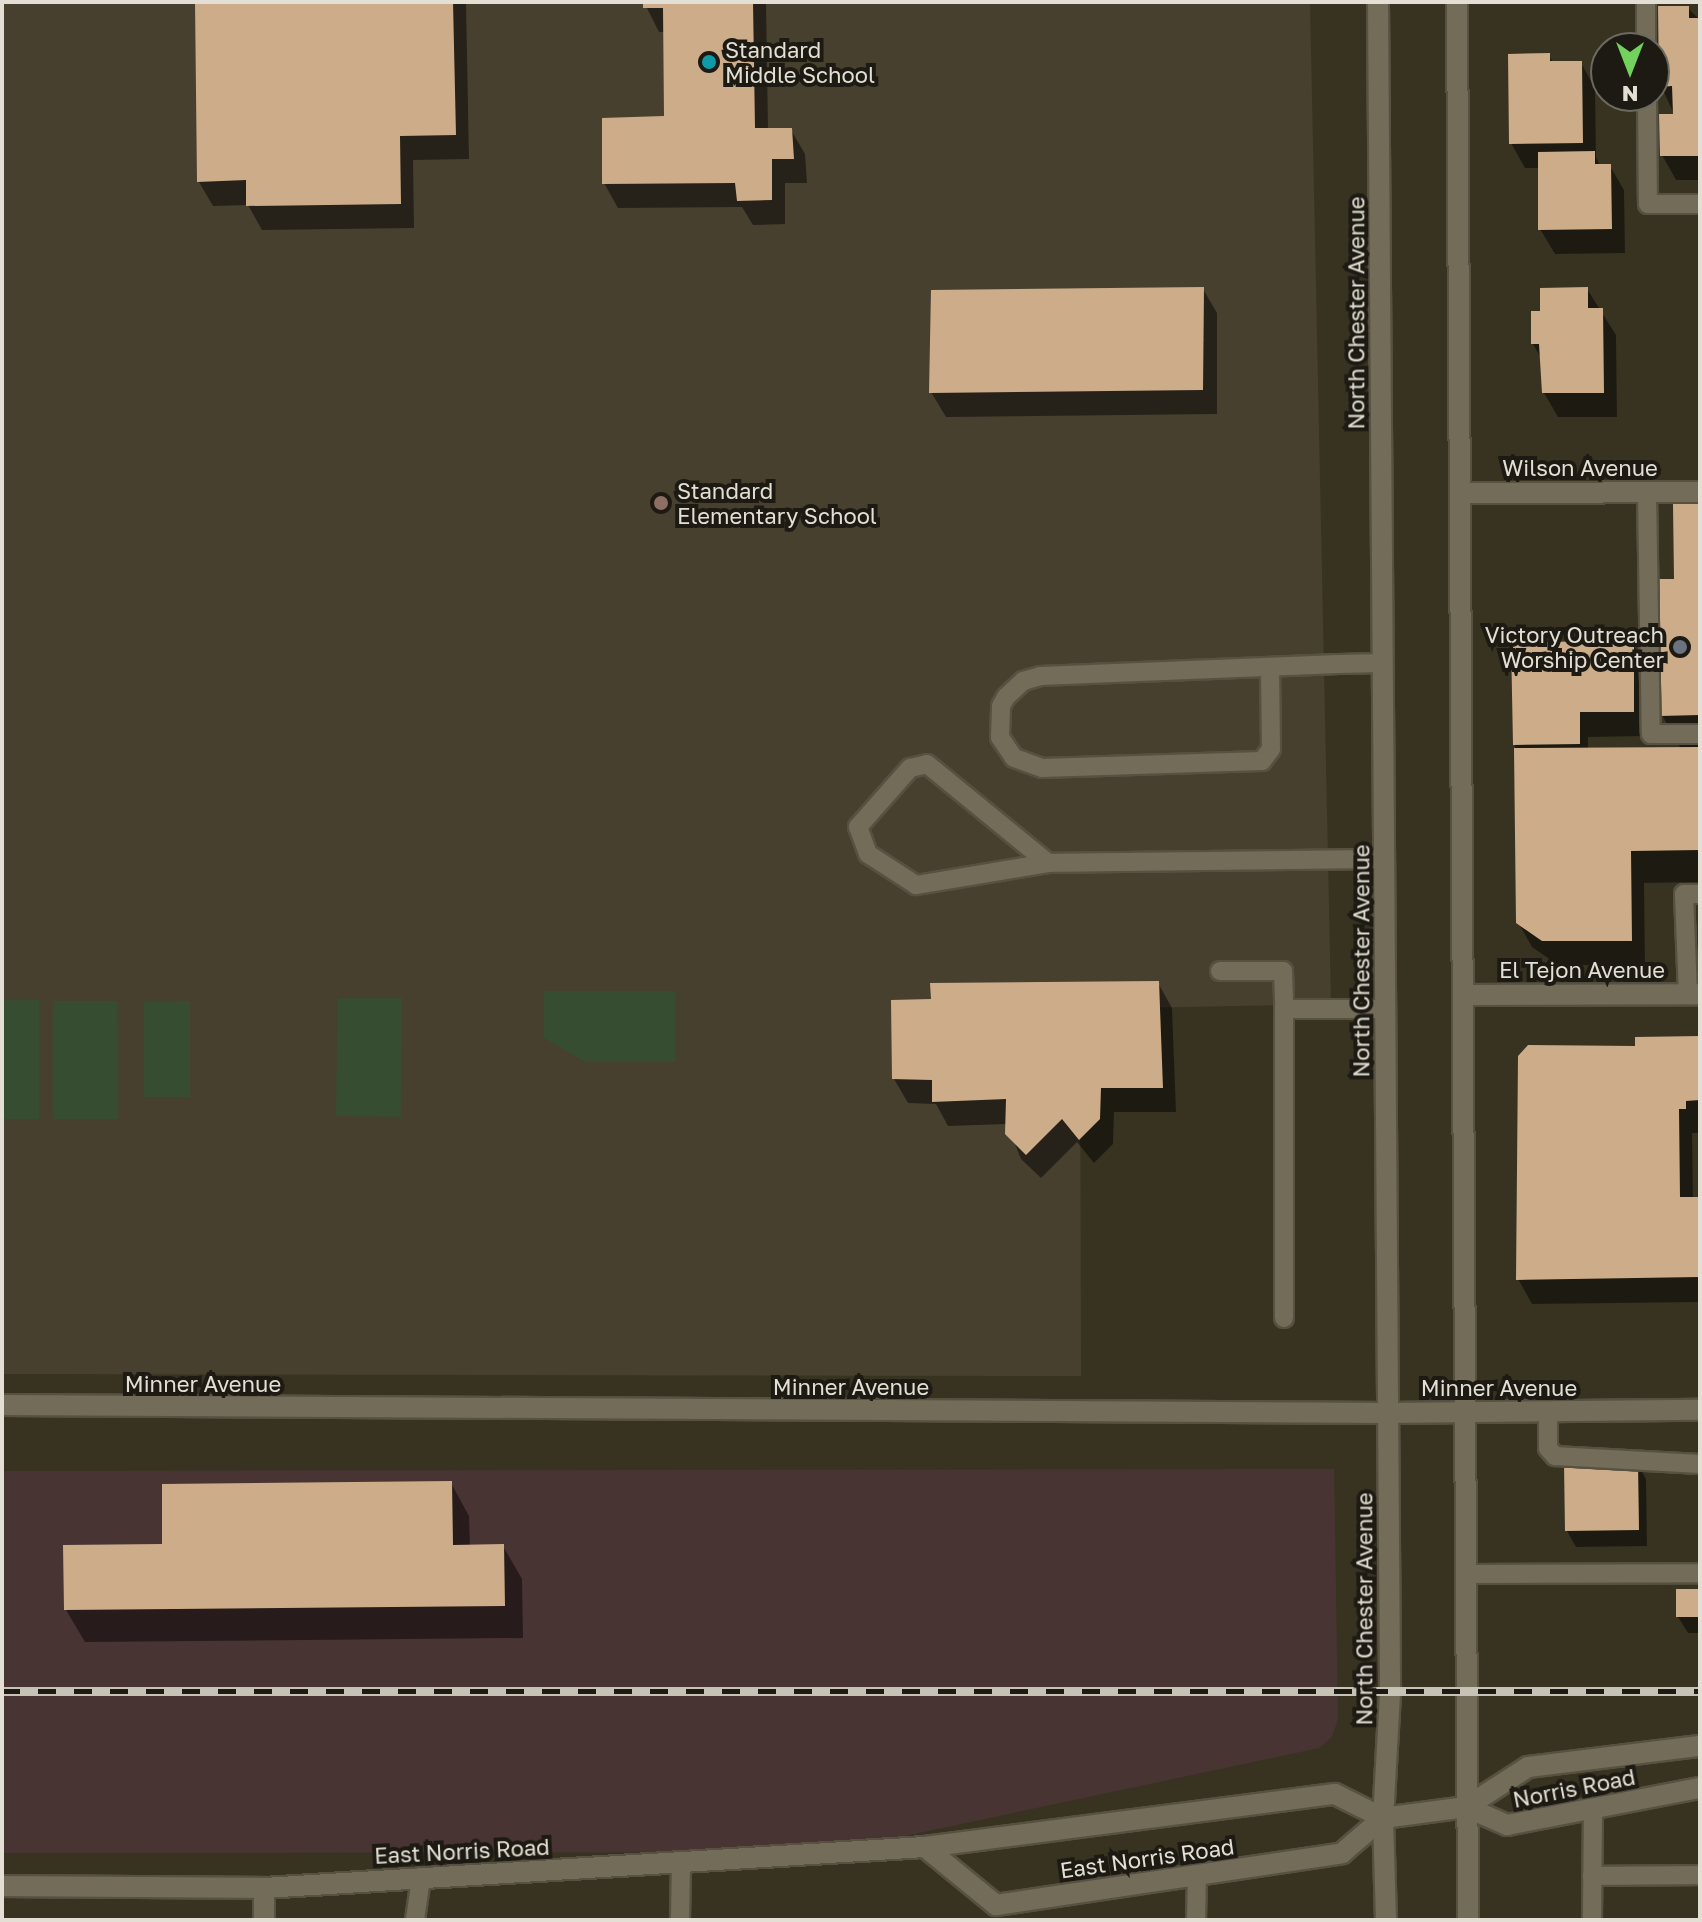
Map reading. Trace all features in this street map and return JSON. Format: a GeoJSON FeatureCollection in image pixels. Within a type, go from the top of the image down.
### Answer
{"type":"FeatureCollection","features":[{"type":"Feature","properties":{"kind":"street","name":"North Chester Avenue"},"geometry":{"type":"LineString","coordinates":[[1378,2],[1390,1694],[1383,1818],[1386,1920]]}},
{"type":"Feature","properties":{"kind":"street"},"geometry":{"type":"LineString","coordinates":[[1457,2],[1469,1574],[1468,1920]]}},
{"type":"Feature","properties":{"kind":"street","name":"Wilson Avenue"},"geometry":{"type":"LineString","coordinates":[[1460,493],[1700,492]]}},
{"type":"Feature","properties":{"kind":"street","name":"El Tejon Avenue"},"geometry":{"type":"LineString","coordinates":[[1464,995],[1694,994]]}},
{"type":"Feature","properties":{"kind":"street","name":"Minner Avenue"},"geometry":{"type":"LineString","coordinates":[[2,1405],[1388,1413],[1700,1410]]}},
{"type":"Feature","properties":{"kind":"street","name":"Norris Road"},"geometry":{"type":"LineString","coordinates":[[1466,1807],[1528,1767],[1700,1746]]}},
{"type":"Feature","properties":{"kind":"street","name":"Norris Road"},"geometry":{"type":"LineString","coordinates":[[1466,1807],[1507,1825],[1700,1788]]}},
{"type":"Feature","properties":{"kind":"street","name":"East Norris Road"},"geometry":{"type":"LineString","coordinates":[[2,1886],[264,1888],[925,1847],[1335,1794],[1383,1818],[1342,1853],[996,1905],[925,1847]]}},
{"type":"Feature","properties":{"kind":"street"},"geometry":{"type":"LineString","coordinates":[[1383,1818],[1466,1807]]}},
{"type":"Feature","properties":{"kind":"street"},"geometry":{"type":"LineString","coordinates":[[264,1888],[264,1920]]}},
{"type":"Feature","properties":{"kind":"lane"},"geometry":{"type":"LineString","coordinates":[[1646,2],[1646,32]]}},
{"type":"Feature","properties":{"kind":"lane"},"geometry":{"type":"LineString","coordinates":[[1647,112],[1648,204],[1700,204]]}},
{"type":"Feature","properties":{"kind":"lane"},"geometry":{"type":"LineString","coordinates":[[1647,492],[1651,734],[1700,734]]}},
{"type":"Feature","properties":{"kind":"lane"},"geometry":{"type":"LineString","coordinates":[[1270,667],[1271,749],[1262,761],[1042,768],[1014,758],[1000,737],[1006,697],[1023,681],[1040,676],[1270,667],[1383,663]]}},
{"type":"Feature","properties":{"kind":"lane"},"geometry":{"type":"LineString","coordinates":[[1048,863],[927,764],[910,768],[858,827],[868,854],[916,885],[1048,863],[1384,859]]}},
{"type":"Feature","properties":{"kind":"lane"},"geometry":{"type":"LineString","coordinates":[[1694,994],[1684,894],[1700,894]]}},
{"type":"Feature","properties":{"kind":"lane"},"geometry":{"type":"LineString","coordinates":[[1220,971],[1283,971],[1284,1318]]}},
{"type":"Feature","properties":{"kind":"lane"},"geometry":{"type":"LineString","coordinates":[[1284,1009],[1386,1009]]}},
{"type":"Feature","properties":{"kind":"lane"},"geometry":{"type":"LineString","coordinates":[[1548,1412],[1548,1448],[1555,1456],[1700,1464]]}},
{"type":"Feature","properties":{"kind":"lane"},"geometry":{"type":"LineString","coordinates":[[1469,1574],[1700,1573]]}},
{"type":"Feature","properties":{"kind":"lane"},"geometry":{"type":"LineString","coordinates":[[1592,1920],[1593,1809]]}},
{"type":"Feature","properties":{"kind":"lane"},"geometry":{"type":"LineString","coordinates":[[680,1920],[681,1862]]}},
{"type":"Feature","properties":{"kind":"lane"},"geometry":{"type":"LineString","coordinates":[[1196,1920],[1197,1875]]}},
{"type":"Feature","properties":{"kind":"lane"},"geometry":{"type":"LineString","coordinates":[[1592,1876],[1700,1875]]}},
{"type":"Feature","properties":{"kind":"lane"},"geometry":{"type":"LineString","coordinates":[[415,1920],[421,1878]]}},
{"type":"Feature","properties":{"kind":"shaded area","name":"Standard Elementary School"},"geometry":{"type":"Polygon","coordinates":[[[2,2],[1310,2],[1331,1004],[1080,1009],[1081,1376],[2,1374],[2,2]]]}},
{"type":"Feature","properties":{"kind":"shaded area"},"geometry":{"type":"Polygon","coordinates":[[[1334,1469],[1338,1719],[1332,1737],[1319,1748],[829,1852],[2,1853],[2,1471],[1334,1469]]]}},
{"type":"Feature","properties":{"kind":"green space"},"geometry":{"type":"Polygon","coordinates":[[[544,991],[675,991],[675,1062],[585,1062],[544,1038],[544,991]]]}},
{"type":"Feature","properties":{"kind":"green space"},"geometry":{"type":"Polygon","coordinates":[[[338,998],[402,998],[401,1117],[336,1116],[338,998]]]}},
{"type":"Feature","properties":{"kind":"green space"},"geometry":{"type":"Polygon","coordinates":[[[2,1000],[39,1000],[39,1119],[2,1119],[2,1000]]]}},
{"type":"Feature","properties":{"kind":"green space"},"geometry":{"type":"Polygon","coordinates":[[[53,1001],[117,1001],[118,1119],[53,1119],[53,1001]]]}},
{"type":"Feature","properties":{"kind":"green space"},"geometry":{"type":"Polygon","coordinates":[[[190,1001],[190,1097],[144,1097],[144,1002],[190,1001]]]}},
{"type":"Feature","properties":{"kind":"building"},"geometry":{"type":"Polygon","coordinates":[[[195,2],[453,2],[456,135],[400,136],[401,204],[246,206],[246,180],[197,182],[195,2]]]}},
{"type":"Feature","properties":{"kind":"building","name":"Standard Middle School"},"geometry":{"type":"Polygon","coordinates":[[[643,2],[753,2],[755,128],[792,128],[794,159],[772,159],[772,200],[737,201],[735,183],[602,184],[602,118],[664,116],[663,8],[643,8],[643,2]]]}},
{"type":"Feature","properties":{"kind":"building"},"geometry":{"type":"Polygon","coordinates":[[[1658,6],[1689,6],[1689,18],[1700,18],[1700,156],[1660,156],[1659,114],[1673,114],[1670,32],[1658,32],[1658,6]]]}},
{"type":"Feature","properties":{"kind":"building"},"geometry":{"type":"Polygon","coordinates":[[[1550,53],[1550,61],[1582,61],[1583,143],[1509,144],[1508,54],[1550,53]]]}},
{"type":"Feature","properties":{"kind":"building"},"geometry":{"type":"Polygon","coordinates":[[[1595,151],[1595,164],[1611,164],[1612,229],[1538,230],[1538,152],[1595,151]]]}},
{"type":"Feature","properties":{"kind":"building"},"geometry":{"type":"Polygon","coordinates":[[[1204,287],[1203,390],[929,393],[931,290],[1204,287]]]}},
{"type":"Feature","properties":{"kind":"building"},"geometry":{"type":"Polygon","coordinates":[[[1588,287],[1588,308],[1603,308],[1604,393],[1542,393],[1539,344],[1531,344],[1531,311],[1540,311],[1540,288],[1588,287]]]}},
{"type":"Feature","properties":{"kind":"building","name":"Victory Outreach Worship Center"},"geometry":{"type":"Polygon","coordinates":[[[1673,504],[1700,504],[1700,715],[1660,716],[1658,579],[1674,579],[1673,504]]]}},
{"type":"Feature","properties":{"kind":"building"},"geometry":{"type":"Polygon","coordinates":[[[1634,641],[1634,712],[1580,712],[1580,744],[1513,745],[1511,642],[1634,641]]]}},
{"type":"Feature","properties":{"kind":"building"},"geometry":{"type":"Polygon","coordinates":[[[1700,747],[1700,850],[1631,851],[1632,941],[1542,941],[1516,923],[1514,748],[1700,747]]]}},
{"type":"Feature","properties":{"kind":"building"},"geometry":{"type":"Polygon","coordinates":[[[1159,981],[1163,1088],[1101,1088],[1100,1119],[1079,1140],[1062,1119],[1026,1155],[1005,1134],[1006,1099],[932,1102],[932,1080],[892,1079],[891,1000],[931,999],[930,983],[1159,981]]]}},
{"type":"Feature","properties":{"kind":"building"},"geometry":{"type":"Polygon","coordinates":[[[1700,1036],[1700,1100],[1686,1101],[1686,1109],[1679,1109],[1680,1197],[1700,1197],[1700,1277],[1516,1280],[1518,1056],[1528,1045],[1635,1046],[1635,1037],[1700,1036]]]}},
{"type":"Feature","properties":{"kind":"building"},"geometry":{"type":"Polygon","coordinates":[[[1638,1461],[1639,1530],[1565,1531],[1564,1462],[1638,1461]]]}},
{"type":"Feature","properties":{"kind":"building"},"geometry":{"type":"Polygon","coordinates":[[[452,1481],[453,1545],[504,1544],[505,1606],[64,1610],[63,1545],[162,1544],[162,1484],[452,1481]]]}},
{"type":"Feature","properties":{"kind":"building"},"geometry":{"type":"Polygon","coordinates":[[[1676,1589],[1700,1589],[1700,1617],[1676,1617],[1676,1589]]]}},
{"type":"Feature","properties":{"kind":"railway"},"geometry":{"type":"LineString","coordinates":[[2,1691],[1700,1691]]}},
{"type":"Feature","properties":{"kind":"place","name":"Standard Middle School"},"geometry":{"type":"Point","coordinates":[709,62]}},
{"type":"Feature","properties":{"kind":"place","name":"Standard Elementary School"},"geometry":{"type":"Point","coordinates":[661,503]}},
{"type":"Feature","properties":{"kind":"place","name":"Victory Outreach Worship Center"},"geometry":{"type":"Point","coordinates":[1680,647]}}]}
